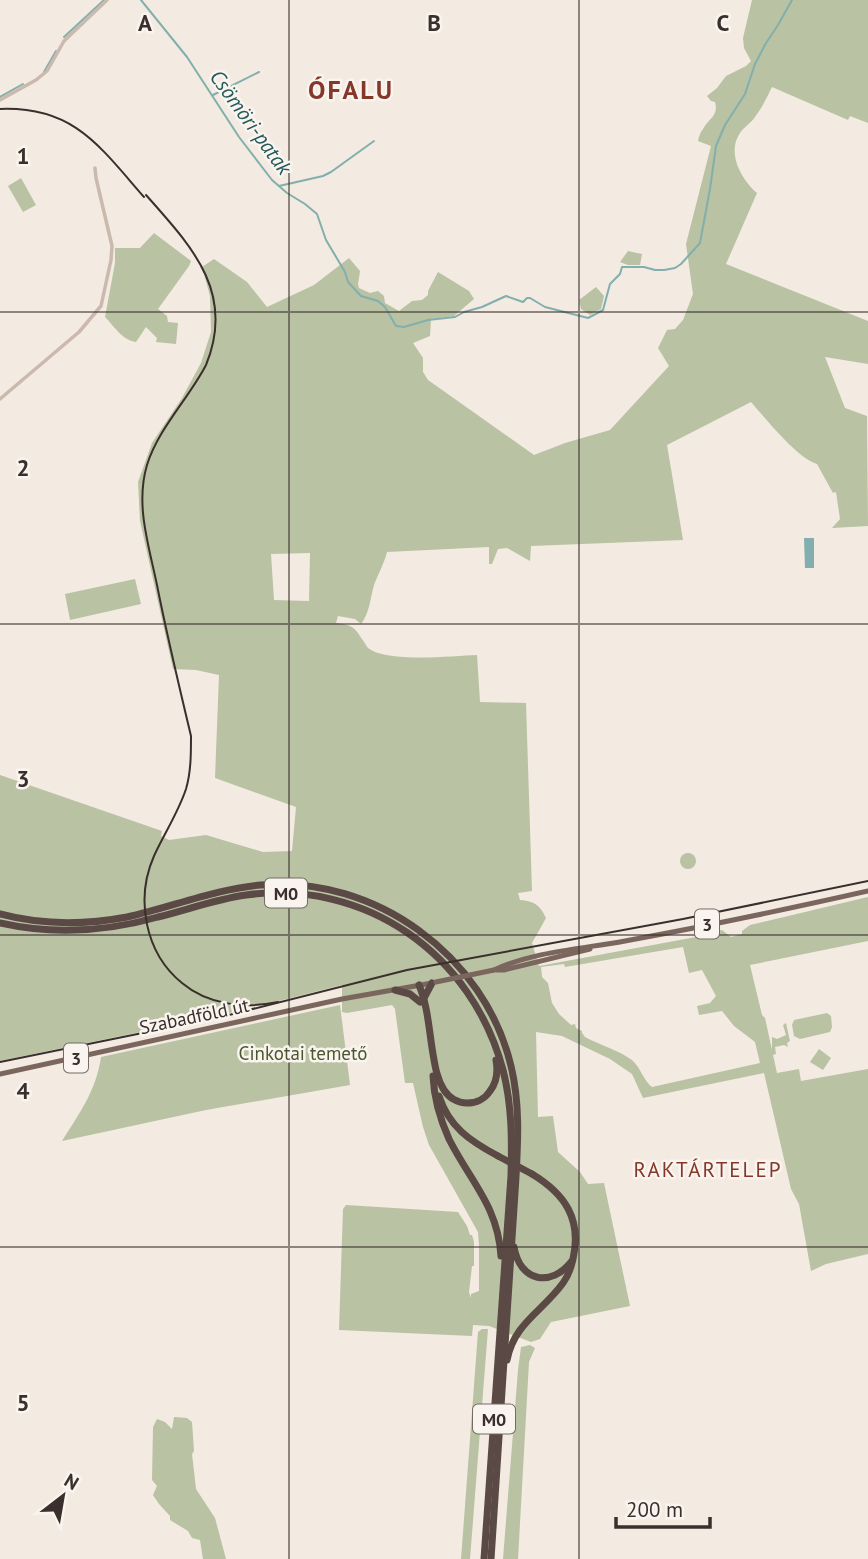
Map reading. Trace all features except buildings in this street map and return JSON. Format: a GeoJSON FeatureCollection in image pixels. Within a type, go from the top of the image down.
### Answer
{"type":"FeatureCollection","features":[{"type":"Feature","properties":{"kind":"highway","name":"M0"},"geometry":{"type":"LineString","coordinates":[[0,914],[50,922],[96,921],[127,917],[219,892],[262,885],[318,888],[376,905],[401,918],[437,944],[462,970],[488,1007],[505,1045],[514,1076],[518,1118],[491,1559]]}},
{"type":"Feature","properties":{"kind":"highway","name":"M0"},"geometry":{"type":"LineString","coordinates":[[0,923],[47,930],[101,930],[246,895],[292,893],[329,898],[377,915],[425,946],[461,983],[475,1002],[491,1035],[505,1081],[511,1132],[511,1176],[484,1559]]}},
{"type":"Feature","properties":{"kind":"highway"},"geometry":{"type":"LineString","coordinates":[[422,1000],[434,982]]}},
{"type":"Feature","properties":{"kind":"highway"},"geometry":{"type":"LineString","coordinates":[[419,985],[435,1074],[447,1115],[470,1140],[554,1189],[570,1212],[576,1232],[576,1251],[571,1270],[563,1283],[515,1336],[507,1356],[502,1392]]}},
{"type":"Feature","properties":{"kind":"highway"},"geometry":{"type":"LineString","coordinates":[[395,990],[422,1000]]}},
{"type":"Feature","properties":{"kind":"highway"},"geometry":{"type":"LineString","coordinates":[[435,1074],[444,1090],[457,1101],[474,1102],[486,1096],[495,1084],[497,1075],[491,1035]]}},
{"type":"Feature","properties":{"kind":"highway"},"geometry":{"type":"LineString","coordinates":[[435,1074],[438,1108],[444,1127],[486,1200],[495,1222],[503,1279]]}},
{"type":"Feature","properties":{"kind":"highway"},"geometry":{"type":"LineString","coordinates":[[513,1227],[517,1259],[524,1270],[533,1276],[554,1277],[573,1260]]}},
{"type":"Feature","properties":{"kind":"main road","name":"3"},"geometry":{"type":"LineString","coordinates":[[395,990],[504,970],[574,952],[650,939],[868,891]]}},
{"type":"Feature","properties":{"kind":"main road","name":"Szabadföld út"},"geometry":{"type":"LineString","coordinates":[[0,1074],[342,999],[395,990]]}},
{"type":"Feature","properties":{"kind":"street"},"geometry":{"type":"LineString","coordinates":[[0,100],[47,71],[64,41],[107,0]]}},
{"type":"Feature","properties":{"kind":"street"},"geometry":{"type":"LineString","coordinates":[[0,400],[79,332],[101,306],[112,246],[96,168]]}},
{"type":"Feature","properties":{"kind":"green space"},"geometry":{"type":"Polygon","coordinates":[[[752,0],[868,0],[868,123],[850,116],[848,120],[772,87],[758,114],[736,141],[735,157],[741,174],[757,193],[726,264],[868,321],[868,364],[825,357],[845,408],[867,416],[868,526],[832,528],[840,519],[836,492],[833,493],[817,464],[791,446],[751,402],[667,445],[683,540],[531,546],[530,561],[507,548],[498,549],[492,564],[489,564],[489,547],[387,552],[361,624],[355,619],[338,616],[336,623],[352,627],[368,648],[390,656],[477,655],[480,702],[526,703],[532,891],[518,893],[520,900],[536,904],[546,918],[532,943],[539,966],[722,930],[731,937],[742,934],[750,925],[868,897],[868,941],[750,965],[772,1050],[772,1037],[777,1039],[786,1035],[783,1025],[786,1023],[790,1041],[787,1043],[788,1047],[775,1047],[776,1054],[773,1055],[777,1073],[799,1069],[801,1081],[868,1069],[868,1254],[826,1264],[811,1271],[799,1204],[791,1189],[764,1073],[643,1098],[632,1074],[610,1059],[562,1036],[536,1032],[538,1117],[553,1116],[558,1152],[580,1172],[588,1184],[604,1183],[630,1306],[551,1322],[540,1339],[531,1342],[489,1326],[473,1325],[472,1336],[339,1330],[343,1209],[346,1205],[458,1212],[474,1242],[474,1266],[469,1292],[471,1298],[471,1294],[479,1291],[478,1232],[429,1145],[413,1083],[405,1083],[395,1009],[392,1005],[342,1012],[342,985],[267,1004],[244,1005],[238,1011],[208,1018],[0,1061],[0,775],[162,831],[161,836],[169,840],[206,835],[263,852],[292,851],[296,807],[215,778],[219,675],[173,669],[140,521],[138,482],[152,443],[201,363],[211,332],[210,296],[202,267],[214,259],[247,282],[267,307],[314,285],[349,258],[360,271],[359,288],[370,293],[378,291],[384,296],[385,303],[399,311],[412,301],[422,300],[428,295],[438,272],[469,291],[474,299],[454,316],[431,319],[430,336],[413,343],[423,358],[423,372],[428,380],[534,455],[610,430],[669,366],[658,348],[667,330],[675,329],[683,320],[693,294],[686,244],[711,146],[698,141],[705,125],[716,111],[715,102],[707,96],[726,76],[751,61],[744,48],[743,38],[752,0]],[[310,553],[271,554],[274,600],[309,601],[310,553]],[[683,947],[565,967],[564,964],[541,967],[542,977],[548,983],[552,1003],[559,1014],[571,1025],[575,1024],[585,1037],[632,1060],[652,1087],[760,1063],[755,1042],[734,1026],[722,1011],[699,1015],[697,1006],[710,1003],[716,996],[702,970],[689,973],[683,947]]]}},
{"type":"Feature","properties":{"kind":"green space"},"geometry":{"type":"Polygon","coordinates":[[[21,178],[36,205],[23,212],[8,186],[21,178]]]}},
{"type":"Feature","properties":{"kind":"green space"},"geometry":{"type":"Polygon","coordinates":[[[154,233],[191,261],[158,309],[167,316],[168,322],[178,323],[176,344],[156,342],[157,338],[146,327],[136,342],[131,341],[122,336],[105,317],[115,263],[115,248],[140,248],[154,233]]]}},
{"type":"Feature","properties":{"kind":"green space"},"geometry":{"type":"Polygon","coordinates":[[[628,251],[642,254],[640,265],[620,262],[628,251]]]}},
{"type":"Feature","properties":{"kind":"green space"},"geometry":{"type":"Polygon","coordinates":[[[596,287],[604,296],[601,309],[590,315],[581,309],[579,300],[596,287]]]}},
{"type":"Feature","properties":{"kind":"green space"},"geometry":{"type":"Polygon","coordinates":[[[135,579],[141,604],[70,620],[65,594],[135,579]]]}},
{"type":"Feature","properties":{"kind":"green space"},"geometry":{"type":"Polygon","coordinates":[[[685,853],[691,853],[696,861],[694,867],[685,869],[680,864],[680,858],[685,853]]]}},
{"type":"Feature","properties":{"kind":"green space","name":"Cinkotai temető"},"geometry":{"type":"Polygon","coordinates":[[[340,1005],[350,1085],[206,1110],[62,1141],[91,1091],[101,1057],[340,1005]]]}},
{"type":"Feature","properties":{"kind":"green space"},"geometry":{"type":"Polygon","coordinates":[[[827,1013],[831,1016],[830,1032],[800,1039],[794,1036],[794,1020],[827,1013]]]}},
{"type":"Feature","properties":{"kind":"green space"},"geometry":{"type":"Polygon","coordinates":[[[819,1049],[831,1058],[823,1070],[810,1062],[819,1049]]]}},
{"type":"Feature","properties":{"kind":"green space"},"geometry":{"type":"Polygon","coordinates":[[[488,1329],[470,1559],[461,1559],[478,1332],[488,1329]]]}},
{"type":"Feature","properties":{"kind":"green space"},"geometry":{"type":"Polygon","coordinates":[[[530,1345],[535,1348],[529,1362],[518,1559],[503,1559],[518,1370],[521,1347],[530,1345]]]}},
{"type":"Feature","properties":{"kind":"green space"},"geometry":{"type":"Polygon","coordinates":[[[174,1417],[187,1418],[192,1422],[196,1489],[215,1518],[226,1559],[203,1559],[200,1540],[192,1538],[188,1531],[170,1520],[170,1516],[153,1495],[157,1486],[152,1480],[153,1427],[157,1419],[172,1429],[174,1417]]]}},
{"type":"Feature","properties":{"kind":"water"},"geometry":{"type":"Polygon","coordinates":[[[804,538],[814,538],[814,568],[805,568],[804,538]]]}},
{"type":"Feature","properties":{"kind":"waterway"},"geometry":{"type":"LineString","coordinates":[[64,37],[104,0]]}},
{"type":"Feature","properties":{"kind":"waterway","name":"Csömöri-patak"},"geometry":{"type":"LineString","coordinates":[[141,0],[187,57],[239,137],[272,180],[317,214],[326,240],[348,282],[361,296],[378,301],[385,307],[396,326],[404,327],[428,320],[455,317],[506,296],[523,302],[530,298],[545,307],[588,318],[603,310],[610,284],[620,274],[622,267],[664,270],[681,264],[700,243],[716,146],[725,125],[745,94],[755,64],[792,0]]}},
{"type":"Feature","properties":{"kind":"waterway"},"geometry":{"type":"LineString","coordinates":[[44,72],[56,51]]}},
{"type":"Feature","properties":{"kind":"waterway"},"geometry":{"type":"LineString","coordinates":[[213,95],[259,72]]}},
{"type":"Feature","properties":{"kind":"waterway"},"geometry":{"type":"LineString","coordinates":[[0,97],[23,84]]}},
{"type":"Feature","properties":{"kind":"waterway"},"geometry":{"type":"LineString","coordinates":[[279,186],[323,176],[374,141]]}},
{"type":"Feature","properties":{"kind":"tram line"},"geometry":{"type":"LineString","coordinates":[[0,109],[48,114],[66,122],[99,146],[144,197]]}},
{"type":"Feature","properties":{"kind":"tram line"},"geometry":{"type":"LineString","coordinates":[[146,195],[193,252],[212,293],[216,315],[214,339],[206,365],[158,439],[147,465],[142,495],[147,540],[191,736],[190,770],[186,789],[148,873],[145,890],[147,924],[159,957],[169,971],[192,990],[215,1001],[240,1005],[278,1002]]}},
{"type":"Feature","properties":{"kind":"tram line"},"geometry":{"type":"LineString","coordinates":[[0,1062],[221,1017],[407,970],[683,919],[868,881]]}},
{"type":"Feature","properties":{"kind":"district","name":"ÓFALU"},"geometry":{"type":"Point","coordinates":[351,89]}},
{"type":"Feature","properties":{"kind":"district","name":"RAKTÁRTELEP"},"geometry":{"type":"Point","coordinates":[708,1169]}}]}
